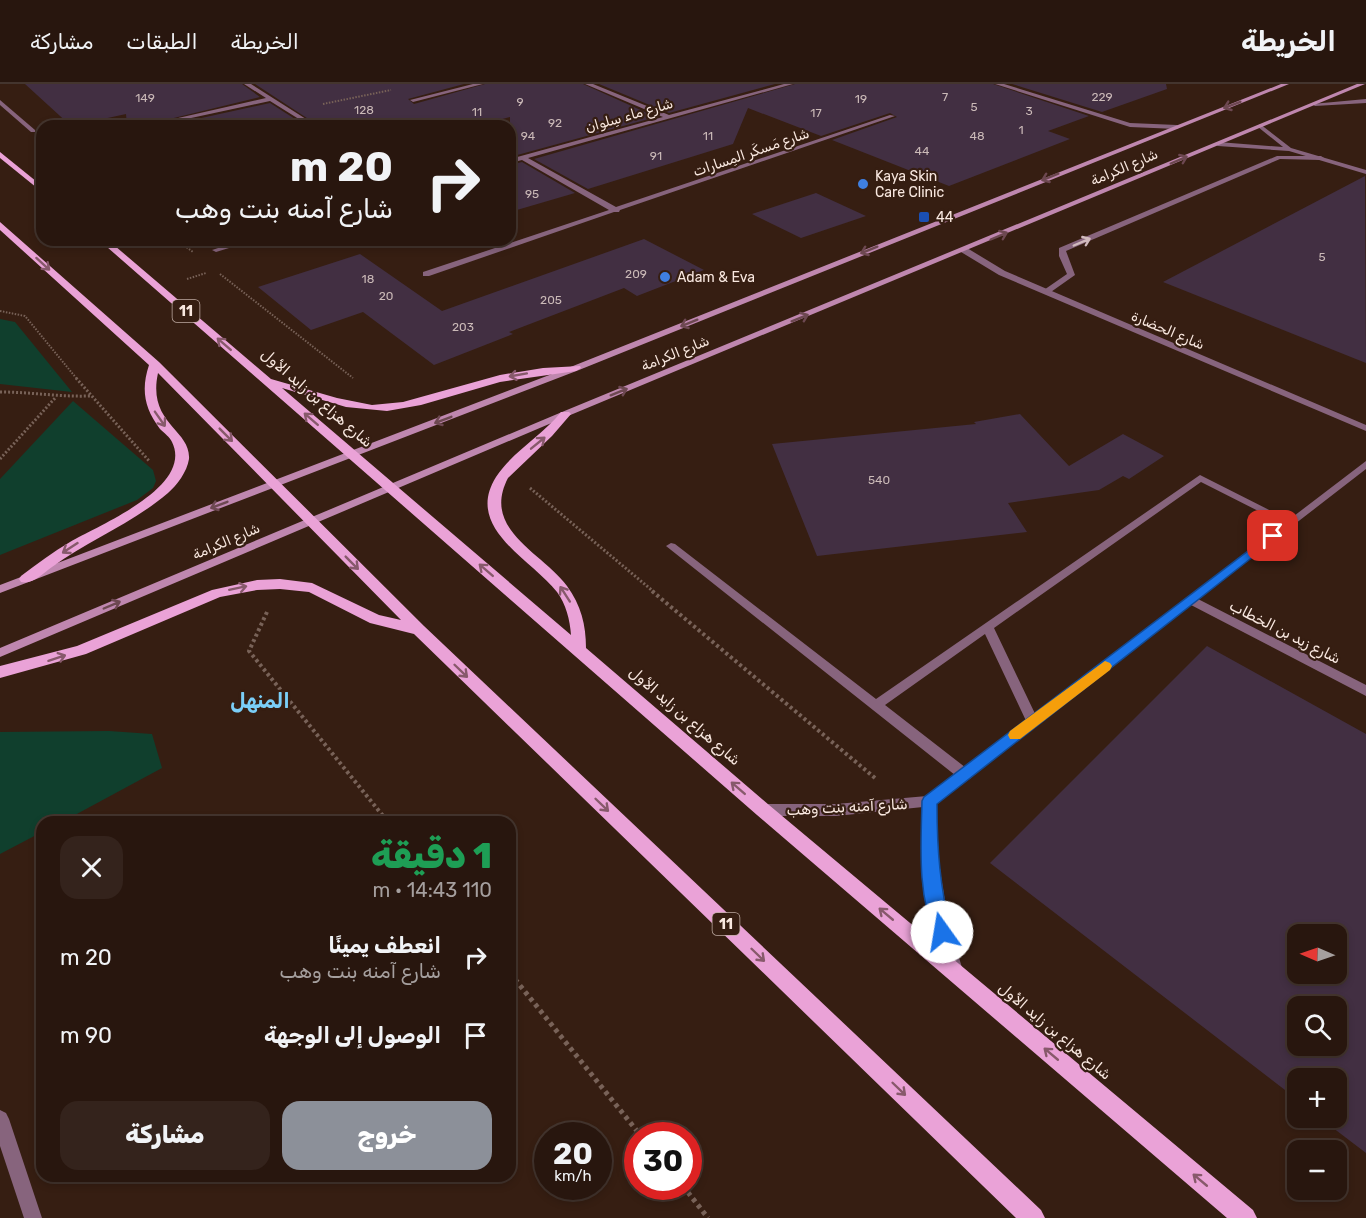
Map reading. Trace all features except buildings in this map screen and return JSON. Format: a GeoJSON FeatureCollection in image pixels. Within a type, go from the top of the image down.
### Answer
{"type":"FeatureCollection","features":[{"type":"Feature","properties":{"kind":"main road","name":"شارع الكرامة"},"geometry":{"type":"LineString","coordinates":[[0,589],[576,368],[1286,84]]}},
{"type":"Feature","properties":{"kind":"main road","name":"شارع الكرامة"},"geometry":{"type":"LineString","coordinates":[[0,652],[565,414],[1362,84]]}},
{"type":"Feature","properties":{"kind":"main road"},"geometry":{"type":"LineString","coordinates":[[0,154],[36,183]]}},
{"type":"Feature","properties":{"kind":"main road","name":"11"},"geometry":{"type":"LineString","coordinates":[[0,225],[155,364],[419,630],[1033,1218]]}},
{"type":"Feature","properties":{"kind":"main road","name":"شارع هزاع بن زايد الأول"},"geometry":{"type":"LineString","coordinates":[[110,246],[763,810],[1245,1218]]}},
{"type":"Feature","properties":{"kind":"main road"},"geometry":{"type":"LineString","coordinates":[[26,579],[74,545],[144,507],[169,485],[177,474],[182,462],[179,442],[158,418],[150,400],[149,388],[155,364]]}},
{"type":"Feature","properties":{"kind":"main road"},"geometry":{"type":"LineString","coordinates":[[268,382],[302,389],[351,405],[374,408],[418,403],[512,376],[576,368]]}},
{"type":"Feature","properties":{"kind":"main road"},"geometry":{"type":"LineString","coordinates":[[565,414],[548,435],[512,465],[497,487],[495,499],[498,522],[509,538],[550,575],[570,601],[578,624],[578,649]]}},
{"type":"Feature","properties":{"kind":"main road"},"geometry":{"type":"LineString","coordinates":[[0,672],[81,650],[217,594],[237,588],[280,584],[312,588],[375,619],[419,630]]}},
{"type":"Feature","properties":{"kind":"street"},"geometry":{"type":"LineString","coordinates":[[247,84],[304,120]]}},
{"type":"Feature","properties":{"kind":"street"},"geometry":{"type":"LineString","coordinates":[[413,100],[480,84]]}},
{"type":"Feature","properties":{"kind":"street"},"geometry":{"type":"LineString","coordinates":[[588,84],[668,117]]}},
{"type":"Feature","properties":{"kind":"street","name":"شارع ماء سِلوان"},"geometry":{"type":"LineString","coordinates":[[516,160],[790,84]]}},
{"type":"Feature","properties":{"kind":"street"},"geometry":{"type":"LineString","coordinates":[[998,84],[1130,125],[1177,127]]}},
{"type":"Feature","properties":{"kind":"street"},"geometry":{"type":"LineString","coordinates":[[174,120],[271,99]]}},
{"type":"Feature","properties":{"kind":"street"},"geometry":{"type":"LineString","coordinates":[[1315,104],[1366,101]]}},
{"type":"Feature","properties":{"kind":"street"},"geometry":{"type":"LineString","coordinates":[[0,102],[33,131]]}},
{"type":"Feature","properties":{"kind":"street","name":"شارع مَسكَر المِسارات"},"geometry":{"type":"LineString","coordinates":[[516,244],[892,117]]}},
{"type":"Feature","properties":{"kind":"street"},"geometry":{"type":"LineString","coordinates":[[1130,125],[1145,139]]}},
{"type":"Feature","properties":{"kind":"street"},"geometry":{"type":"LineString","coordinates":[[1260,126],[1289,148]]}},
{"type":"Feature","properties":{"kind":"street"},"geometry":{"type":"LineString","coordinates":[[1218,144],[1289,148],[1366,172]]}},
{"type":"Feature","properties":{"kind":"street"},"geometry":{"type":"LineString","coordinates":[[1046,292],[1071,274],[1069,264],[1062,256],[1062,250],[1279,157],[1321,158]]}},
{"type":"Feature","properties":{"kind":"street"},"geometry":{"type":"LineString","coordinates":[[523,158],[617,211]]}},
{"type":"Feature","properties":{"kind":"street"},"geometry":{"type":"LineString","coordinates":[[216,250],[230,246]]}},
{"type":"Feature","properties":{"kind":"street","name":"شارع مَسكَر المِسارات"},"geometry":{"type":"LineString","coordinates":[[426,274],[511,246]]}},
{"type":"Feature","properties":{"kind":"street","name":"شارع الحضارة"},"geometry":{"type":"LineString","coordinates":[[964,250],[1002,273],[1366,428]]}},
{"type":"Feature","properties":{"kind":"street","name":"شارع آمنه بنت وهب"},"geometry":{"type":"LineString","coordinates":[[763,810],[836,810],[930,801],[1366,464]]}},
{"type":"Feature","properties":{"kind":"street"},"geometry":{"type":"LineString","coordinates":[[876,705],[1200,478],[1290,522]]}},
{"type":"Feature","properties":{"kind":"street"},"geometry":{"type":"LineString","coordinates":[[671,546],[965,775]]}},
{"type":"Feature","properties":{"kind":"street","name":"شارع زيد بن الخطاب"},"geometry":{"type":"LineString","coordinates":[[1190,600],[1366,691]]}},
{"type":"Feature","properties":{"kind":"street"},"geometry":{"type":"LineString","coordinates":[[988,627],[1033,722]]}},
{"type":"Feature","properties":{"kind":"street","name":"شارع آمنه بنت وهب"},"geometry":{"type":"LineString","coordinates":[[930,801],[929,856],[933,893],[955,972]]}},
{"type":"Feature","properties":{"kind":"street"},"geometry":{"type":"LineString","coordinates":[[0,1119],[33,1218]]}},
{"type":"Feature","properties":{"kind":"path"},"geometry":{"type":"LineString","coordinates":[[290,111],[389,89],[413,100]]}},
{"type":"Feature","properties":{"kind":"path"},"geometry":{"type":"LineString","coordinates":[[185,246],[200,258]]}},
{"type":"Feature","properties":{"kind":"path"},"geometry":{"type":"LineString","coordinates":[[215,270],[378,398],[374,408]]}},
{"type":"Feature","properties":{"kind":"path"},"geometry":{"type":"LineString","coordinates":[[0,311],[25,316],[91,396],[156,468],[177,474]]}},
{"type":"Feature","properties":{"kind":"path"},"geometry":{"type":"LineString","coordinates":[[0,392],[27,392],[56,397],[91,396]]}},
{"type":"Feature","properties":{"kind":"path"},"geometry":{"type":"LineString","coordinates":[[0,459],[56,397]]}},
{"type":"Feature","properties":{"kind":"path"},"geometry":{"type":"LineString","coordinates":[[497,487],[526,484],[906,804]]}},
{"type":"Feature","properties":{"kind":"path"},"geometry":{"type":"LineString","coordinates":[[280,584],[249,651],[383,816]]}},
{"type":"Feature","properties":{"kind":"path"},"geometry":{"type":"LineString","coordinates":[[516,980],[630,1122]]}},
{"type":"Feature","properties":{"kind":"path"},"geometry":{"type":"LineString","coordinates":[[693,1200],[708,1218]]}},
{"type":"Feature","properties":{"kind":"green space"},"geometry":{"type":"Polygon","coordinates":[[[0,319],[15,322],[72,392],[0,384],[0,319]]]}},
{"type":"Feature","properties":{"kind":"green space"},"geometry":{"type":"Polygon","coordinates":[[[73,401],[153,470],[156,481],[153,488],[137,500],[0,555],[0,479],[73,401]]]}},
{"type":"Feature","properties":{"kind":"green space"},"geometry":{"type":"Polygon","coordinates":[[[109,731],[152,734],[162,768],[73,816],[36,816],[36,835],[0,854],[0,732],[109,731]]]}},
{"type":"Feature","properties":{"kind":"slow traffic"},"geometry":{"type":"LineString","coordinates":[[1015,735],[1105,666]]}},
{"type":"Feature","properties":{"kind":"place","name":"Kaya Skin Care Clinic"},"geometry":{"type":"Point","coordinates":[863,184]}},
{"type":"Feature","properties":{"kind":"place","name":"44"},"geometry":{"type":"Point","coordinates":[924,217]}},
{"type":"Feature","properties":{"kind":"place","name":"Adam & Eva"},"geometry":{"type":"Point","coordinates":[665,277]}},
{"type":"Feature","properties":{"kind":"district","name":"المنهل"},"geometry":{"type":"Point","coordinates":[260,701]}},
{"type":"Feature","properties":{"kind":"route"},"geometry":{"type":"LineString","coordinates":[[942,932],[933,893],[929,856],[930,801],[1273,536]]}}]}
